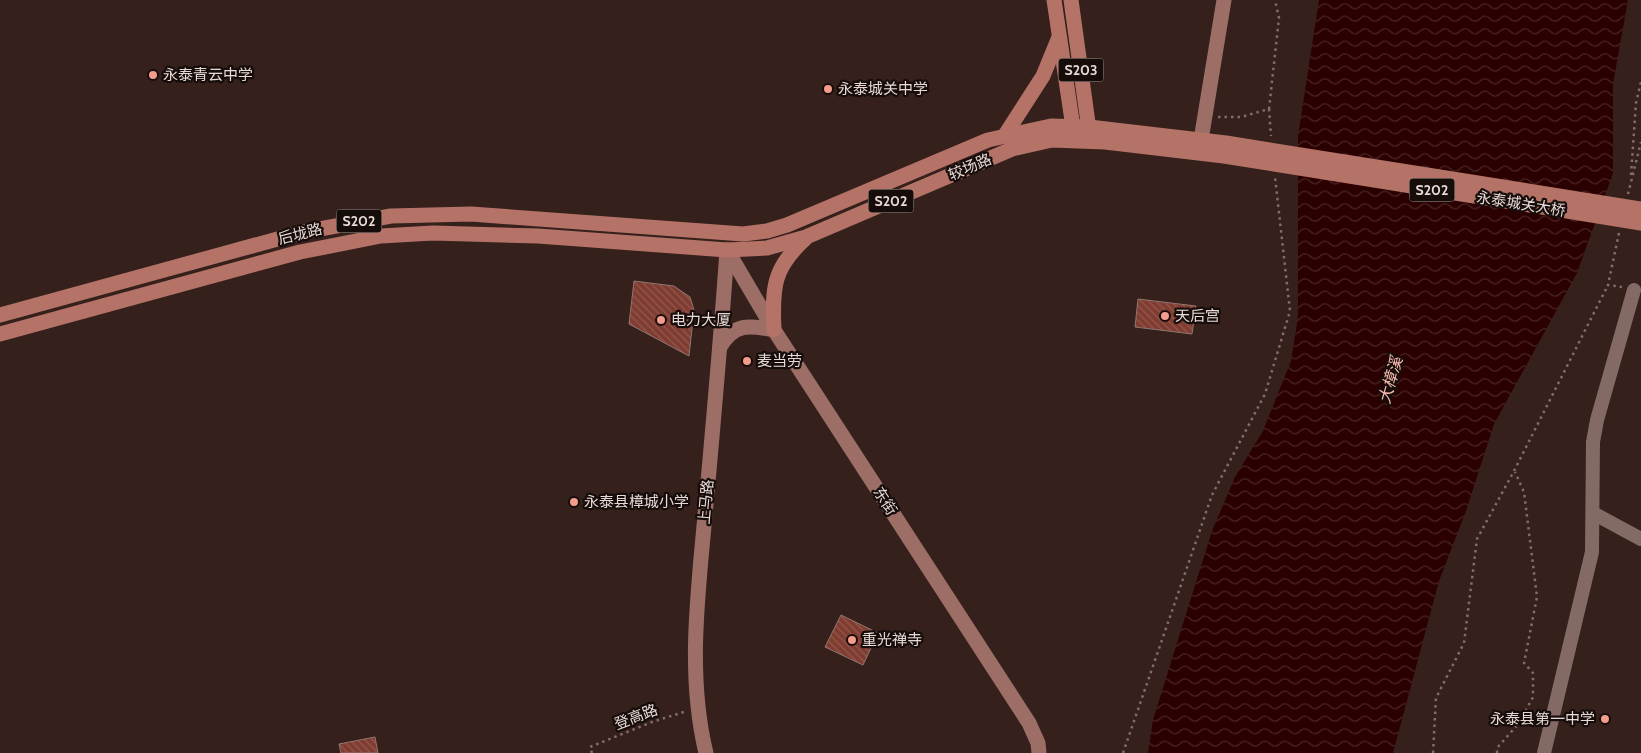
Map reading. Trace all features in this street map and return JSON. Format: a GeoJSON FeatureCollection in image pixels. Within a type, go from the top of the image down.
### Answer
{"type":"FeatureCollection","features":[{"type":"Feature","properties":{"kind":"main road","name":"S203"},"geometry":{"type":"LineString","coordinates":[[1054,0],[1059,36],[1082,133]]}},
{"type":"Feature","properties":{"kind":"main road","name":"S203"},"geometry":{"type":"LineString","coordinates":[[1071,0],[1082,133]]}},
{"type":"Feature","properties":{"kind":"main road"},"geometry":{"type":"LineString","coordinates":[[1005,135],[1043,76],[1059,36]]}},
{"type":"Feature","properties":{"kind":"main road","name":"较场路"},"geometry":{"type":"LineString","coordinates":[[728,233],[767,232],[1005,135],[1051,126],[1082,133],[1225,150]]}},
{"type":"Feature","properties":{"kind":"main road","name":"较场路"},"geometry":{"type":"LineString","coordinates":[[727,250],[767,248],[806,237],[1012,150],[1082,133]]}},
{"type":"Feature","properties":{"kind":"main road","name":"永泰城关大桥"},"geometry":{"type":"LineString","coordinates":[[1225,150],[1641,209]]}},
{"type":"Feature","properties":{"kind":"main road","name":"永泰城关大桥"},"geometry":{"type":"LineString","coordinates":[[1225,150],[1641,223]]}},
{"type":"Feature","properties":{"kind":"main road","name":"后垅路"},"geometry":{"type":"LineString","coordinates":[[0,315],[304,232],[390,216],[471,214],[728,233]]}},
{"type":"Feature","properties":{"kind":"main road","name":"后垅路"},"geometry":{"type":"LineString","coordinates":[[0,334],[300,252],[381,236],[433,233],[538,236],[727,250]]}},
{"type":"Feature","properties":{"kind":"main road"},"geometry":{"type":"LineString","coordinates":[[727,250],[728,233]]}},
{"type":"Feature","properties":{"kind":"main road"},"geometry":{"type":"LineString","coordinates":[[774,330],[773,288],[777,276],[793,250],[806,237]]}},
{"type":"Feature","properties":{"kind":"street"},"geometry":{"type":"LineString","coordinates":[[1200,146],[1224,0]]}},
{"type":"Feature","properties":{"kind":"street","name":"东街"},"geometry":{"type":"LineString","coordinates":[[727,250],[774,330],[1029,724],[1038,743],[1039,753]]}},
{"type":"Feature","properties":{"kind":"street","name":"上马路"},"geometry":{"type":"LineString","coordinates":[[706,753],[698,707],[696,673],[699,582],[727,250]]}},
{"type":"Feature","properties":{"kind":"street"},"geometry":{"type":"LineString","coordinates":[[1544,753],[1592,552],[1593,442],[1597,420],[1634,290]]}},
{"type":"Feature","properties":{"kind":"street"},"geometry":{"type":"LineString","coordinates":[[719,349],[733,330],[750,327],[774,330]]}},
{"type":"Feature","properties":{"kind":"street"},"geometry":{"type":"LineString","coordinates":[[1593,513],[1641,539]]}},
{"type":"Feature","properties":{"kind":"path"},"geometry":{"type":"LineString","coordinates":[[1271,137],[1269,109],[1279,18],[1275,0]]}},
{"type":"Feature","properties":{"kind":"path"},"geometry":{"type":"LineString","coordinates":[[1630,183],[1636,103],[1641,82]]}},
{"type":"Feature","properties":{"kind":"path"},"geometry":{"type":"LineString","coordinates":[[1205,117],[1242,117],[1269,109]]}},
{"type":"Feature","properties":{"kind":"path"},"geometry":{"type":"LineString","coordinates":[[1123,753],[1212,495],[1265,394],[1290,311],[1275,175]]}},
{"type":"Feature","properties":{"kind":"path"},"geometry":{"type":"LineString","coordinates":[[1433,753],[1436,698],[1464,643],[1477,539],[1514,471],[1608,285]]}},
{"type":"Feature","properties":{"kind":"path"},"geometry":{"type":"LineString","coordinates":[[1497,753],[1497,748],[1519,723],[1533,697],[1533,673],[1524,662],[1537,597],[1524,492],[1514,471]]}},
{"type":"Feature","properties":{"kind":"path","name":"登高路"},"geometry":{"type":"LineString","coordinates":[[592,753],[590,747],[652,722],[698,707]]}},
{"type":"Feature","properties":{"kind":"water","name":"大樟溪"},"geometry":{"type":"Polygon","coordinates":[[[1319,0],[1628,0],[1613,84],[1613,173],[1577,273],[1494,424],[1466,511],[1439,581],[1393,753],[1148,753],[1153,720],[1212,531],[1235,477],[1263,431],[1291,361],[1298,317],[1298,136],[1319,0]]]}},
{"type":"Feature","properties":{"kind":"building","name":"电力大厦"},"geometry":{"type":"Polygon","coordinates":[[[634,281],[674,286],[690,297],[694,310],[689,356],[629,324],[634,281]]]}},
{"type":"Feature","properties":{"kind":"building","name":"天后宫"},"geometry":{"type":"Polygon","coordinates":[[[1138,299],[1196,306],[1192,334],[1135,327],[1138,299]]]}},
{"type":"Feature","properties":{"kind":"building","name":"重光禅寺"},"geometry":{"type":"Polygon","coordinates":[[[841,615],[878,633],[863,665],[825,647],[841,615]]]}},
{"type":"Feature","properties":{"kind":"building"},"geometry":{"type":"Polygon","coordinates":[[[375,737],[378,753],[341,753],[339,744],[375,737]]]}},
{"type":"Feature","properties":{"kind":"place","name":"永泰青云中学"},"geometry":{"type":"Point","coordinates":[153,75]}},
{"type":"Feature","properties":{"kind":"place","name":"永泰城关中学"},"geometry":{"type":"Point","coordinates":[828,89]}},
{"type":"Feature","properties":{"kind":"place","name":"天后宫"},"geometry":{"type":"Point","coordinates":[1165,316]}},
{"type":"Feature","properties":{"kind":"place","name":"电力大厦"},"geometry":{"type":"Point","coordinates":[661,320]}},
{"type":"Feature","properties":{"kind":"place","name":"麦当劳"},"geometry":{"type":"Point","coordinates":[747,361]}},
{"type":"Feature","properties":{"kind":"place","name":"永泰县樟城小学"},"geometry":{"type":"Point","coordinates":[574,502]}},
{"type":"Feature","properties":{"kind":"place","name":"重光禅寺"},"geometry":{"type":"Point","coordinates":[852,640]}},
{"type":"Feature","properties":{"kind":"place","name":"永泰县第一中学"},"geometry":{"type":"Point","coordinates":[1605,719]}}]}
